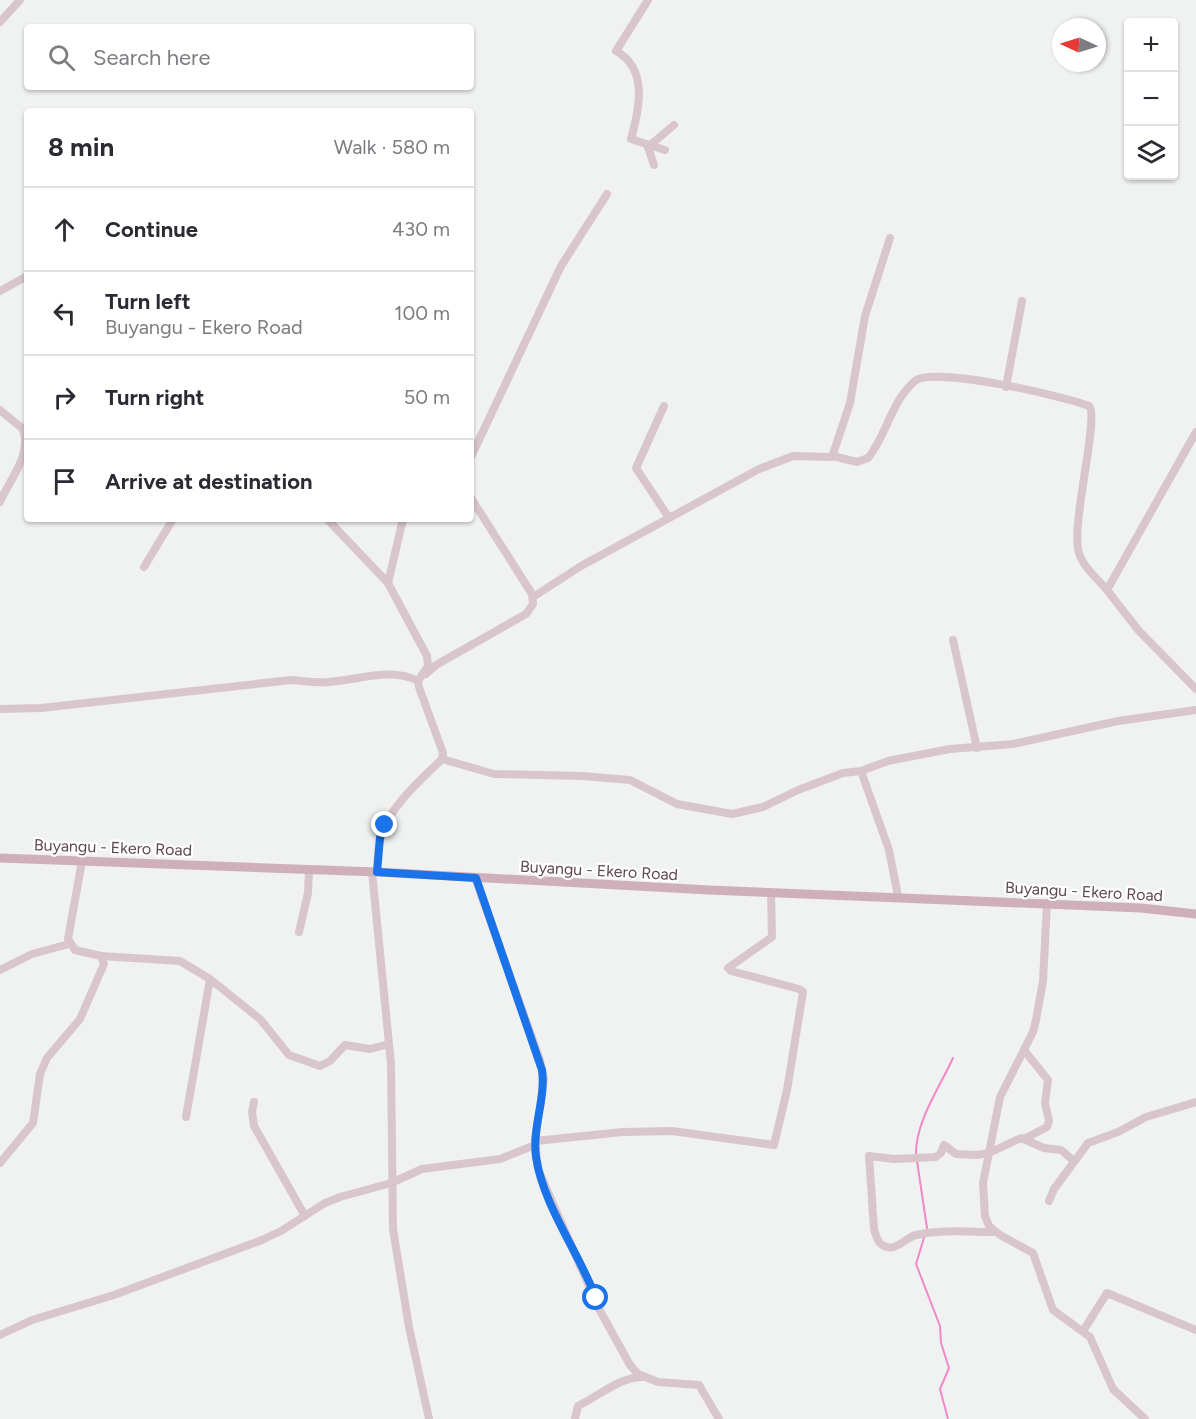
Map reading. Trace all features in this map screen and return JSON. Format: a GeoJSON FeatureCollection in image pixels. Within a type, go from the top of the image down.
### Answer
{"type":"FeatureCollection","features":[{"type":"Feature","properties":{"kind":"main road","name":"Buyangu - Ekero Road"},"geometry":{"type":"LineString","coordinates":[[0,858],[374,872],[771,892],[898,896],[1141,908],[1196,914]]}},
{"type":"Feature","properties":{"kind":"street"},"geometry":{"type":"LineString","coordinates":[[0,22],[20,0]]}},
{"type":"Feature","properties":{"kind":"street"},"geometry":{"type":"LineString","coordinates":[[648,0],[616,51],[623,55],[632,68],[639,87],[640,106],[631,139],[648,147],[665,150]]}},
{"type":"Feature","properties":{"kind":"street"},"geometry":{"type":"LineString","coordinates":[[648,147],[675,125]]}},
{"type":"Feature","properties":{"kind":"street"},"geometry":{"type":"LineString","coordinates":[[648,147],[654,165]]}},
{"type":"Feature","properties":{"kind":"street"},"geometry":{"type":"LineString","coordinates":[[474,451],[561,266],[607,194]]}},
{"type":"Feature","properties":{"kind":"street"},"geometry":{"type":"LineString","coordinates":[[833,456],[850,403],[866,316],[890,238]]}},
{"type":"Feature","properties":{"kind":"street"},"geometry":{"type":"LineString","coordinates":[[0,291],[24,278]]}},
{"type":"Feature","properties":{"kind":"street"},"geometry":{"type":"LineString","coordinates":[[1006,387],[1022,301]]}},
{"type":"Feature","properties":{"kind":"street"},"geometry":{"type":"LineString","coordinates":[[533,597],[580,566],[732,483],[779,461],[795,456],[822,459],[833,456],[857,462],[868,458],[899,400],[922,377],[947,375],[1081,403],[1093,409],[1077,547],[1082,560],[1139,631],[1196,689]]}},
{"type":"Feature","properties":{"kind":"street"},"geometry":{"type":"LineString","coordinates":[[664,406],[636,468],[669,518]]}},
{"type":"Feature","properties":{"kind":"street"},"geometry":{"type":"LineString","coordinates":[[0,410],[24,427]]}},
{"type":"Feature","properties":{"kind":"street"},"geometry":{"type":"LineString","coordinates":[[1107,590],[1196,432]]}},
{"type":"Feature","properties":{"kind":"street"},"geometry":{"type":"LineString","coordinates":[[0,502],[21,464],[24,450]]}},
{"type":"Feature","properties":{"kind":"street"},"geometry":{"type":"LineString","coordinates":[[418,681],[436,665],[526,614],[533,604],[533,597],[474,503]]}},
{"type":"Feature","properties":{"kind":"street"},"geometry":{"type":"LineString","coordinates":[[144,567],[171,522]]}},
{"type":"Feature","properties":{"kind":"street"},"geometry":{"type":"LineString","coordinates":[[330,522],[388,583],[428,660],[418,681],[423,703],[443,750],[442,759],[397,808],[385,825],[380,838],[374,872],[389,1044],[393,1229],[405,1303],[429,1419]]}},
{"type":"Feature","properties":{"kind":"street"},"geometry":{"type":"LineString","coordinates":[[388,583],[402,522]]}},
{"type":"Feature","properties":{"kind":"street"},"geometry":{"type":"LineString","coordinates":[[953,640],[977,748]]}},
{"type":"Feature","properties":{"kind":"street"},"geometry":{"type":"LineString","coordinates":[[0,709],[41,708],[281,681],[323,682],[394,675],[418,681]]}},
{"type":"Feature","properties":{"kind":"street"},"geometry":{"type":"LineString","coordinates":[[442,759],[494,774],[623,779],[642,785],[677,804],[732,814],[763,807],[798,790],[843,773],[861,771],[888,761],[950,749],[1013,744],[1118,722],[1196,710]]}},
{"type":"Feature","properties":{"kind":"street"},"geometry":{"type":"LineString","coordinates":[[861,771],[889,850],[898,896]]}},
{"type":"Feature","properties":{"kind":"street"},"geometry":{"type":"LineString","coordinates":[[82,861],[68,930],[69,944],[75,950],[101,956],[180,961],[210,979],[260,1019],[287,1054],[315,1066],[330,1061],[345,1045],[370,1049],[389,1044]]}},
{"type":"Feature","properties":{"kind":"street"},"geometry":{"type":"LineString","coordinates":[[299,932],[308,893],[309,870]]}},
{"type":"Feature","properties":{"kind":"street"},"geometry":{"type":"LineString","coordinates":[[476,878],[540,1060],[544,1079],[535,1143],[538,1169],[599,1309],[630,1365],[643,1377],[658,1382],[699,1384],[719,1419]]}},
{"type":"Feature","properties":{"kind":"street"},"geometry":{"type":"LineString","coordinates":[[0,1335],[32,1320],[114,1295],[262,1240],[333,1200],[391,1184],[422,1169],[500,1159],[535,1143],[623,1132],[672,1131],[774,1145],[787,1090],[803,992],[728,969],[731,964],[772,937],[771,892]]}},
{"type":"Feature","properties":{"kind":"street"},"geometry":{"type":"LineString","coordinates":[[1047,903],[1042,981],[1034,1032],[1000,1097],[983,1194],[987,1222],[995,1232],[1033,1252],[1053,1310],[1083,1330],[1094,1344],[1113,1389],[1144,1419]]}},
{"type":"Feature","properties":{"kind":"street"},"geometry":{"type":"LineString","coordinates":[[0,970],[32,954],[69,944]]}},
{"type":"Feature","properties":{"kind":"street"},"geometry":{"type":"LineString","coordinates":[[0,1163],[33,1123],[40,1074],[47,1058],[80,1019],[104,964],[101,956]]}},
{"type":"Feature","properties":{"kind":"street"},"geometry":{"type":"LineString","coordinates":[[186,1117],[210,979]]}},
{"type":"Feature","properties":{"kind":"street"},"geometry":{"type":"LineString","coordinates":[[995,1232],[922,1233],[909,1236],[897,1246],[887,1248],[876,1239],[874,1229],[869,1156],[894,1159],[936,1157],[941,1153],[944,1145],[962,1155],[989,1153],[1047,1127],[1049,1121],[1045,1103],[1049,1088],[1044,1075],[1024,1050]]}},
{"type":"Feature","properties":{"kind":"street"},"geometry":{"type":"LineString","coordinates":[[254,1102],[252,1112],[254,1126],[305,1216]]}},
{"type":"Feature","properties":{"kind":"street"},"geometry":{"type":"LineString","coordinates":[[1049,1201],[1088,1143],[1118,1132],[1146,1117],[1196,1102]]}},
{"type":"Feature","properties":{"kind":"street"},"geometry":{"type":"LineString","coordinates":[[1026,1138],[1044,1148],[1061,1150],[1074,1161]]}},
{"type":"Feature","properties":{"kind":"street"},"geometry":{"type":"LineString","coordinates":[[1083,1330],[1107,1293],[1196,1329]]}},
{"type":"Feature","properties":{"kind":"street"},"geometry":{"type":"LineString","coordinates":[[575,1419],[578,1406],[607,1391],[620,1381],[643,1377]]}},
{"type":"Feature","properties":{"kind":"waterway"},"geometry":{"type":"LineString","coordinates":[[916,1155],[924,1117],[953,1058]]}},
{"type":"Feature","properties":{"kind":"waterway"},"geometry":{"type":"LineString","coordinates":[[917,1161],[927,1228],[916,1264],[940,1326],[941,1343],[949,1368],[940,1389],[948,1419]]}},
{"type":"Feature","properties":{"kind":"route"},"geometry":{"type":"LineString","coordinates":[[385,825],[380,838],[377,872],[476,878],[503,962],[540,1060],[544,1079],[535,1141],[538,1169],[596,1298]]}}]}
